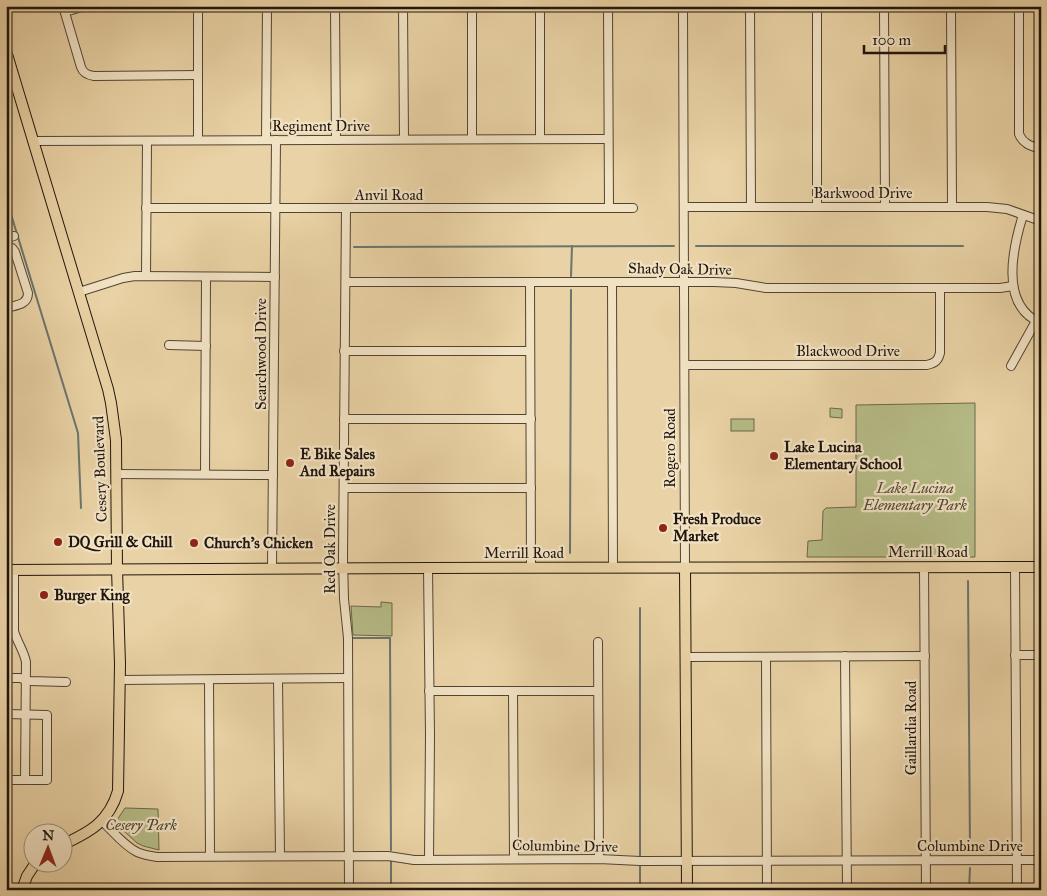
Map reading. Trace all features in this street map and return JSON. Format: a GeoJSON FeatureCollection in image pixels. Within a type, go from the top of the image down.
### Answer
{"type":"FeatureCollection","features":[{"type":"Feature","properties":{"kind":"main road","name":"Cesery Boulevard"},"geometry":{"type":"LineString","coordinates":[[6,51],[112,402],[116,440],[117,569],[120,629],[118,791],[110,811],[102,821],[87,833],[72,840]]}},
{"type":"Feature","properties":{"kind":"main road","name":"Merrill Road"},"geometry":{"type":"LineString","coordinates":[[10,570],[1041,567]]}},
{"type":"Feature","properties":{"kind":"main road","name":"Rogero Road"},"geometry":{"type":"LineString","coordinates":[[685,568],[687,890]]}},
{"type":"Feature","properties":{"kind":"main road"},"geometry":{"type":"LineString","coordinates":[[22,890],[28,874]]}},
{"type":"Feature","properties":{"kind":"street"},"geometry":{"type":"LineString","coordinates":[[85,6],[64,9],[81,67],[86,74],[94,76],[198,75]]}},
{"type":"Feature","properties":{"kind":"street"},"geometry":{"type":"LineString","coordinates":[[198,6],[198,140]]}},
{"type":"Feature","properties":{"kind":"street"},"geometry":{"type":"LineString","coordinates":[[266,140],[267,6]]}},
{"type":"Feature","properties":{"kind":"street"},"geometry":{"type":"LineString","coordinates":[[335,6],[336,140]]}},
{"type":"Feature","properties":{"kind":"street"},"geometry":{"type":"LineString","coordinates":[[403,6],[404,139]]}},
{"type":"Feature","properties":{"kind":"street"},"geometry":{"type":"LineString","coordinates":[[472,6],[472,139]]}},
{"type":"Feature","properties":{"kind":"street"},"geometry":{"type":"LineString","coordinates":[[540,6],[540,139]]}},
{"type":"Feature","properties":{"kind":"street"},"geometry":{"type":"LineString","coordinates":[[608,6],[609,208]]}},
{"type":"Feature","properties":{"kind":"street","name":"Rogero Road"},"geometry":{"type":"LineString","coordinates":[[683,6],[685,568]]}},
{"type":"Feature","properties":{"kind":"street"},"geometry":{"type":"LineString","coordinates":[[750,6],[750,207]]}},
{"type":"Feature","properties":{"kind":"street"},"geometry":{"type":"LineString","coordinates":[[817,6],[817,207]]}},
{"type":"Feature","properties":{"kind":"street"},"geometry":{"type":"LineString","coordinates":[[884,6],[885,207]]}},
{"type":"Feature","properties":{"kind":"street"},"geometry":{"type":"LineString","coordinates":[[951,6],[952,207]]}},
{"type":"Feature","properties":{"kind":"street"},"geometry":{"type":"LineString","coordinates":[[1019,6],[1019,134],[1021,140],[1026,144],[1041,150]]}},
{"type":"Feature","properties":{"kind":"street","name":"Regiment Drive"},"geometry":{"type":"LineString","coordinates":[[34,141],[608,139]]}},
{"type":"Feature","properties":{"kind":"street","name":"Searchwood Drive"},"geometry":{"type":"LineString","coordinates":[[272,568],[276,140]]}},
{"type":"Feature","properties":{"kind":"street"},"geometry":{"type":"LineString","coordinates":[[146,141],[146,276]]}},
{"type":"Feature","properties":{"kind":"street","name":"Barkwood Drive"},"geometry":{"type":"LineString","coordinates":[[684,207],[997,208],[1007,209],[1041,221]]}},
{"type":"Feature","properties":{"kind":"street","name":"Anvil Road"},"geometry":{"type":"LineString","coordinates":[[146,208],[633,208]]}},
{"type":"Feature","properties":{"kind":"street","name":"Red Oak Drive"},"geometry":{"type":"LineString","coordinates":[[346,208],[343,568],[348,638],[349,890]]}},
{"type":"Feature","properties":{"kind":"street"},"geometry":{"type":"LineString","coordinates":[[1011,366],[1038,322],[1028,315],[1014,294],[1012,275],[1013,252],[1023,215]]}},
{"type":"Feature","properties":{"kind":"street"},"geometry":{"type":"LineString","coordinates":[[6,248],[12,248],[15,252],[28,298],[25,302],[6,308]]}},
{"type":"Feature","properties":{"kind":"street"},"geometry":{"type":"LineString","coordinates":[[79,292],[123,278],[146,276],[275,277]]}},
{"type":"Feature","properties":{"kind":"street"},"geometry":{"type":"LineString","coordinates":[[205,474],[206,277]]}},
{"type":"Feature","properties":{"kind":"street","name":"Shady Oak Drive"},"geometry":{"type":"LineString","coordinates":[[346,282],[684,282],[736,283],[766,288],[1000,288],[1013,286]]}},
{"type":"Feature","properties":{"kind":"street"},"geometry":{"type":"LineString","coordinates":[[530,282],[531,568]]}},
{"type":"Feature","properties":{"kind":"street"},"geometry":{"type":"LineString","coordinates":[[612,282],[613,568]]}},
{"type":"Feature","properties":{"kind":"street","name":"Blackwood Drive"},"geometry":{"type":"LineString","coordinates":[[685,365],[926,365],[934,363],[940,353],[940,288]]}},
{"type":"Feature","properties":{"kind":"street"},"geometry":{"type":"LineString","coordinates":[[169,345],[206,346]]}},
{"type":"Feature","properties":{"kind":"street"},"geometry":{"type":"LineString","coordinates":[[344,351],[530,351]]}},
{"type":"Feature","properties":{"kind":"street"},"geometry":{"type":"LineString","coordinates":[[344,419],[531,420]]}},
{"type":"Feature","properties":{"kind":"street"},"geometry":{"type":"LineString","coordinates":[[117,474],[273,475]]}},
{"type":"Feature","properties":{"kind":"street"},"geometry":{"type":"LineString","coordinates":[[344,488],[531,488]]}},
{"type":"Feature","properties":{"kind":"street","name":"Gaillardia Road"},"geometry":{"type":"LineString","coordinates":[[924,567],[926,890]]}},
{"type":"Feature","properties":{"kind":"street"},"geometry":{"type":"LineString","coordinates":[[1015,567],[1016,890]]}},
{"type":"Feature","properties":{"kind":"street"},"geometry":{"type":"LineString","coordinates":[[428,568],[429,860]]}},
{"type":"Feature","properties":{"kind":"street"},"geometry":{"type":"LineString","coordinates":[[10,570],[14,631],[26,662],[25,780]]}},
{"type":"Feature","properties":{"kind":"street"},"geometry":{"type":"LineString","coordinates":[[598,642],[599,859]]}},
{"type":"Feature","properties":{"kind":"street"},"geometry":{"type":"LineString","coordinates":[[1015,655],[1041,655]]}},
{"type":"Feature","properties":{"kind":"street"},"geometry":{"type":"LineString","coordinates":[[845,656],[847,890]]}},
{"type":"Feature","properties":{"kind":"street"},"geometry":{"type":"LineString","coordinates":[[686,657],[924,656]]}},
{"type":"Feature","properties":{"kind":"street"},"geometry":{"type":"LineString","coordinates":[[766,657],[767,890]]}},
{"type":"Feature","properties":{"kind":"street"},"geometry":{"type":"LineString","coordinates":[[6,678],[66,682]]}},
{"type":"Feature","properties":{"kind":"street"},"geometry":{"type":"LineString","coordinates":[[120,680],[348,678]]}},
{"type":"Feature","properties":{"kind":"street"},"geometry":{"type":"LineString","coordinates":[[278,679],[280,856]]}},
{"type":"Feature","properties":{"kind":"street"},"geometry":{"type":"LineString","coordinates":[[209,680],[210,856]]}},
{"type":"Feature","properties":{"kind":"street"},"geometry":{"type":"LineString","coordinates":[[429,691],[598,691]]}},
{"type":"Feature","properties":{"kind":"street"},"geometry":{"type":"LineString","coordinates":[[513,691],[514,859]]}},
{"type":"Feature","properties":{"kind":"street"},"geometry":{"type":"LineString","coordinates":[[6,714],[47,715],[46,780],[6,780]]}},
{"type":"Feature","properties":{"kind":"street","name":"Columbine Drive"},"geometry":{"type":"LineString","coordinates":[[102,821],[136,852],[157,857],[388,856],[414,860],[599,859],[640,861],[1041,860]]}},
{"type":"Feature","properties":{"kind":"green space","name":"Lake Lucina Elementary Park"},"geometry":{"type":"Polygon","coordinates":[[[975,403],[975,557],[807,557],[808,541],[822,540],[823,511],[826,508],[856,507],[856,405],[975,403]]]}},
{"type":"Feature","properties":{"kind":"green space"},"geometry":{"type":"Polygon","coordinates":[[[830,408],[842,409],[842,418],[830,417],[830,408]]]}},
{"type":"Feature","properties":{"kind":"green space"},"geometry":{"type":"Polygon","coordinates":[[[731,419],[754,419],[754,431],[731,431],[731,419]]]}},
{"type":"Feature","properties":{"kind":"green space"},"geometry":{"type":"Polygon","coordinates":[[[381,602],[392,603],[392,636],[353,635],[351,606],[381,607],[381,602]]]}},
{"type":"Feature","properties":{"kind":"green space","name":"Cesery Park"},"geometry":{"type":"Polygon","coordinates":[[[125,808],[158,809],[159,850],[137,843],[115,823],[125,808]]]}},
{"type":"Feature","properties":{"kind":"waterway"},"geometry":{"type":"LineString","coordinates":[[6,198],[78,433],[81,508]]}},
{"type":"Feature","properties":{"kind":"waterway"},"geometry":{"type":"LineString","coordinates":[[571,276],[572,246]]}},
{"type":"Feature","properties":{"kind":"waterway"},"geometry":{"type":"LineString","coordinates":[[354,247],[674,246]]}},
{"type":"Feature","properties":{"kind":"waterway"},"geometry":{"type":"LineString","coordinates":[[696,246],[963,246]]}},
{"type":"Feature","properties":{"kind":"waterway"},"geometry":{"type":"LineString","coordinates":[[570,553],[571,290]]}},
{"type":"Feature","properties":{"kind":"waterway"},"geometry":{"type":"LineString","coordinates":[[968,581],[970,852]]}},
{"type":"Feature","properties":{"kind":"waterway"},"geometry":{"type":"LineString","coordinates":[[640,608],[640,857]]}},
{"type":"Feature","properties":{"kind":"waterway"},"geometry":{"type":"LineString","coordinates":[[353,638],[390,638],[391,850]]}},
{"type":"Feature","properties":{"kind":"waterway"},"geometry":{"type":"LineString","coordinates":[[391,860],[391,890]]}},
{"type":"Feature","properties":{"kind":"waterway"},"geometry":{"type":"LineString","coordinates":[[640,866],[640,890]]}},
{"type":"Feature","properties":{"kind":"waterway"},"geometry":{"type":"LineString","coordinates":[[969,890],[970,868]]}},
{"type":"Feature","properties":{"kind":"place","name":"Lake Lucina Elementary School"},"geometry":{"type":"Point","coordinates":[774,456]}},
{"type":"Feature","properties":{"kind":"place","name":"E Bike Sales And Repairs"},"geometry":{"type":"Point","coordinates":[290,463]}},
{"type":"Feature","properties":{"kind":"place","name":"Fresh Produce Market"},"geometry":{"type":"Point","coordinates":[663,528]}},
{"type":"Feature","properties":{"kind":"place","name":"DQ Grill & Chill"},"geometry":{"type":"Point","coordinates":[58,542]}},
{"type":"Feature","properties":{"kind":"place","name":"Church's Chicken"},"geometry":{"type":"Point","coordinates":[194,543]}},
{"type":"Feature","properties":{"kind":"place","name":"Burger King"},"geometry":{"type":"Point","coordinates":[44,595]}}]}
